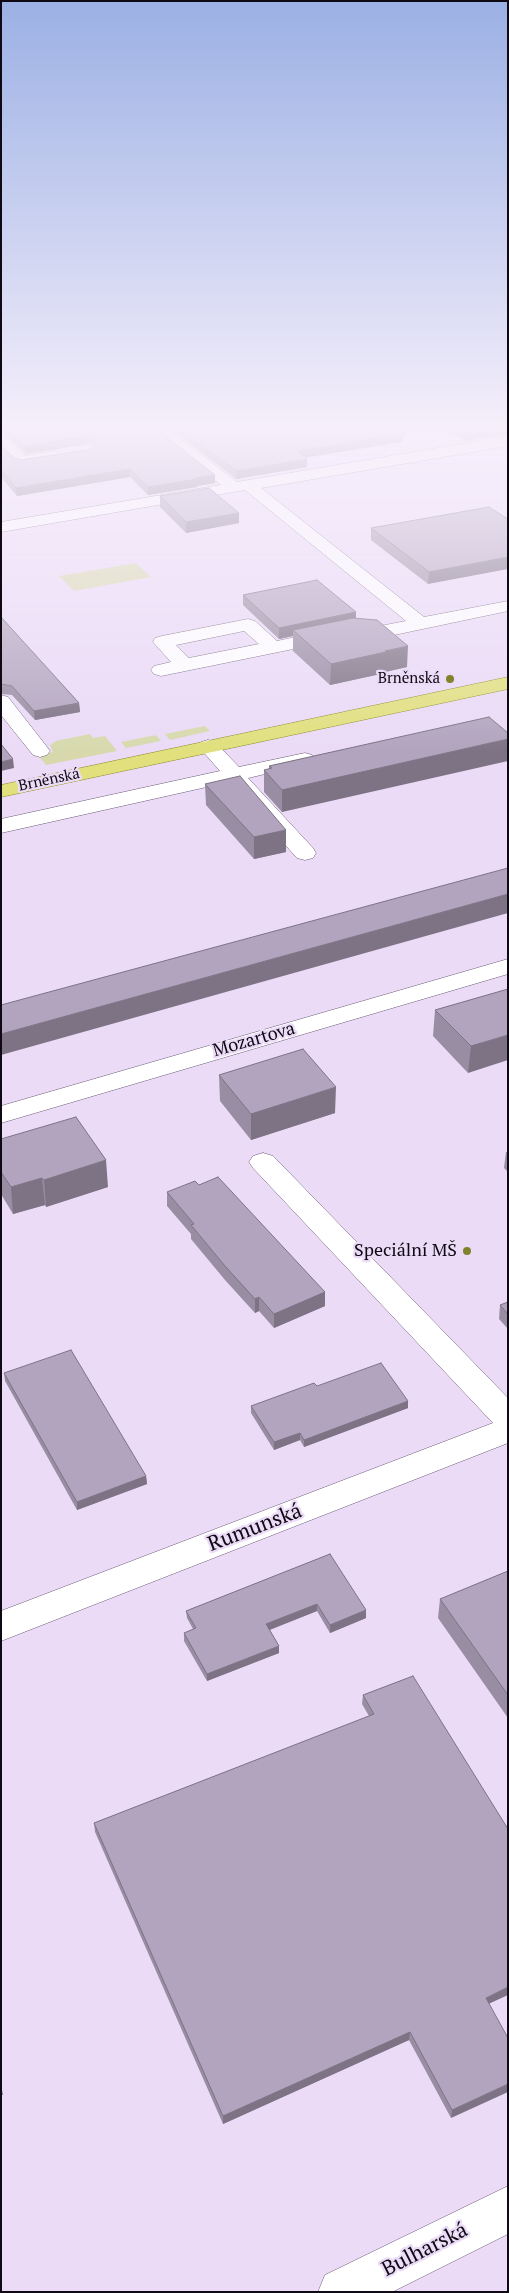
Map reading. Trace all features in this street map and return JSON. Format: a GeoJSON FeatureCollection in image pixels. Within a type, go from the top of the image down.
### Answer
{"type":"FeatureCollection","features":[{"type":"Feature","properties":{"kind":"main road","name":"Brněnská"},"geometry":{"type":"LineString","coordinates":[[1,791],[508,683]]}},
{"type":"Feature","properties":{"kind":"street"},"geometry":{"type":"LineString","coordinates":[[309,538],[421,624]]}},
{"type":"Feature","properties":{"kind":"street"},"geometry":{"type":"LineString","coordinates":[[161,670],[352,631],[375,633],[508,606]]}},
{"type":"Feature","properties":{"kind":"street"},"geometry":{"type":"LineString","coordinates":[[185,665],[162,642],[248,625],[273,647]]}},
{"type":"Feature","properties":{"kind":"street"},"geometry":{"type":"LineString","coordinates":[[1,701],[40,751]]}},
{"type":"Feature","properties":{"kind":"street"},"geometry":{"type":"LineString","coordinates":[[208,746],[305,853]]}},
{"type":"Feature","properties":{"kind":"street"},"geometry":{"type":"LineString","coordinates":[[1,826],[328,754]]}},
{"type":"Feature","properties":{"kind":"street","name":"Mozartova"},"geometry":{"type":"LineString","coordinates":[[1,1115],[508,966]]}},
{"type":"Feature","properties":{"kind":"street"},"geometry":{"type":"LineString","coordinates":[[263,1162],[508,1418]]}},
{"type":"Feature","properties":{"kind":"street","name":"Rumunská"},"geometry":{"type":"LineString","coordinates":[[1,1626],[508,1430]]}},
{"type":"Feature","properties":{"kind":"street","name":"Bulharská"},"geometry":{"type":"LineString","coordinates":[[342,2292],[508,2209]]}},
{"type":"Feature","properties":{"kind":"green space"},"geometry":{"type":"Polygon","coordinates":[[[136,563],[151,577],[74,591],[59,576],[136,563]]]}},
{"type":"Feature","properties":{"kind":"green space"},"geometry":{"type":"Polygon","coordinates":[[[205,726],[210,731],[170,740],[165,734],[205,726]]]}},
{"type":"Feature","properties":{"kind":"green space"},"geometry":{"type":"Polygon","coordinates":[[[90,734],[93,738],[105,736],[117,751],[46,765],[38,755],[53,752],[50,745],[56,741],[90,734]]]}},
{"type":"Feature","properties":{"kind":"green space"},"geometry":{"type":"Polygon","coordinates":[[[156,735],[161,741],[126,748],[121,742],[156,735]]]}},
{"type":"Feature","properties":{"kind":"building"},"geometry":{"type":"Polygon","coordinates":[[[384,538],[508,538],[508,557],[429,572],[384,538]]]}},
{"type":"Feature","properties":{"kind":"building"},"geometry":{"type":"Polygon","coordinates":[[[317,580],[356,612],[279,628],[243,595],[317,580]]]}},
{"type":"Feature","properties":{"kind":"building"},"geometry":{"type":"Polygon","coordinates":[[[1,617],[79,703],[34,711],[12,686],[1,684],[1,617]]]}},
{"type":"Feature","properties":{"kind":"building"},"geometry":{"type":"Polygon","coordinates":[[[353,618],[377,620],[408,646],[331,664],[293,630],[353,618]]]}},
{"type":"Feature","properties":{"kind":"building"},"geometry":{"type":"Polygon","coordinates":[[[489,717],[508,733],[508,739],[282,790],[264,770],[272,768],[269,766],[489,717]]]}},
{"type":"Feature","properties":{"kind":"building"},"geometry":{"type":"Polygon","coordinates":[[[1,744],[13,759],[1,762],[1,744]]]}},
{"type":"Feature","properties":{"kind":"building"},"geometry":{"type":"Polygon","coordinates":[[[240,776],[286,830],[254,837],[205,784],[240,776]]]}},
{"type":"Feature","properties":{"kind":"building"},"geometry":{"type":"Polygon","coordinates":[[[508,868],[508,894],[1,1034],[1,1005],[508,868]]]}},
{"type":"Feature","properties":{"kind":"building"},"geometry":{"type":"Polygon","coordinates":[[[508,989],[508,1035],[471,1046],[435,1010],[508,989]]]}},
{"type":"Feature","properties":{"kind":"building"},"geometry":{"type":"Polygon","coordinates":[[[303,1049],[336,1087],[251,1114],[219,1075],[303,1049]]]}},
{"type":"Feature","properties":{"kind":"building"},"geometry":{"type":"Polygon","coordinates":[[[76,1117],[106,1160],[44,1180],[42,1178],[11,1187],[1,1172],[1,1139],[76,1117]]]}},
{"type":"Feature","properties":{"kind":"building"},"geometry":{"type":"Polygon","coordinates":[[[218,1177],[325,1292],[274,1314],[259,1297],[255,1299],[191,1225],[194,1224],[167,1192],[195,1181],[199,1185],[218,1177]]]}},
{"type":"Feature","properties":{"kind":"building"},"geometry":{"type":"Polygon","coordinates":[[[508,1302],[508,1314],[500,1305],[508,1302]]]}},
{"type":"Feature","properties":{"kind":"building"},"geometry":{"type":"Polygon","coordinates":[[[71,1350],[146,1476],[77,1502],[4,1373],[71,1350]]]}},
{"type":"Feature","properties":{"kind":"building"},"geometry":{"type":"Polygon","coordinates":[[[381,1363],[408,1401],[304,1440],[300,1433],[274,1442],[251,1406],[314,1383],[317,1386],[381,1363]]]}},
{"type":"Feature","properties":{"kind":"building"},"geometry":{"type":"Polygon","coordinates":[[[330,1554],[366,1610],[330,1625],[317,1604],[266,1624],[279,1646],[207,1674],[184,1633],[196,1628],[186,1611],[330,1554]]]}},
{"type":"Feature","properties":{"kind":"building"},"geometry":{"type":"Polygon","coordinates":[[[508,1571],[508,1695],[440,1599],[508,1571]]]}},
{"type":"Feature","properties":{"kind":"building"},"geometry":{"type":"Polygon","coordinates":[[[413,1676],[508,1829],[508,1987],[486,1998],[508,2038],[508,2084],[452,2110],[410,2032],[223,2116],[94,1823],[374,1714],[363,1695],[413,1676]]]}},
{"type":"Feature","properties":{"kind":"place","name":"Brněnská"},"geometry":{"type":"Point","coordinates":[450,679]}},
{"type":"Feature","properties":{"kind":"place","name":"Speciální MŠ"},"geometry":{"type":"Point","coordinates":[467,1251]}}]}
